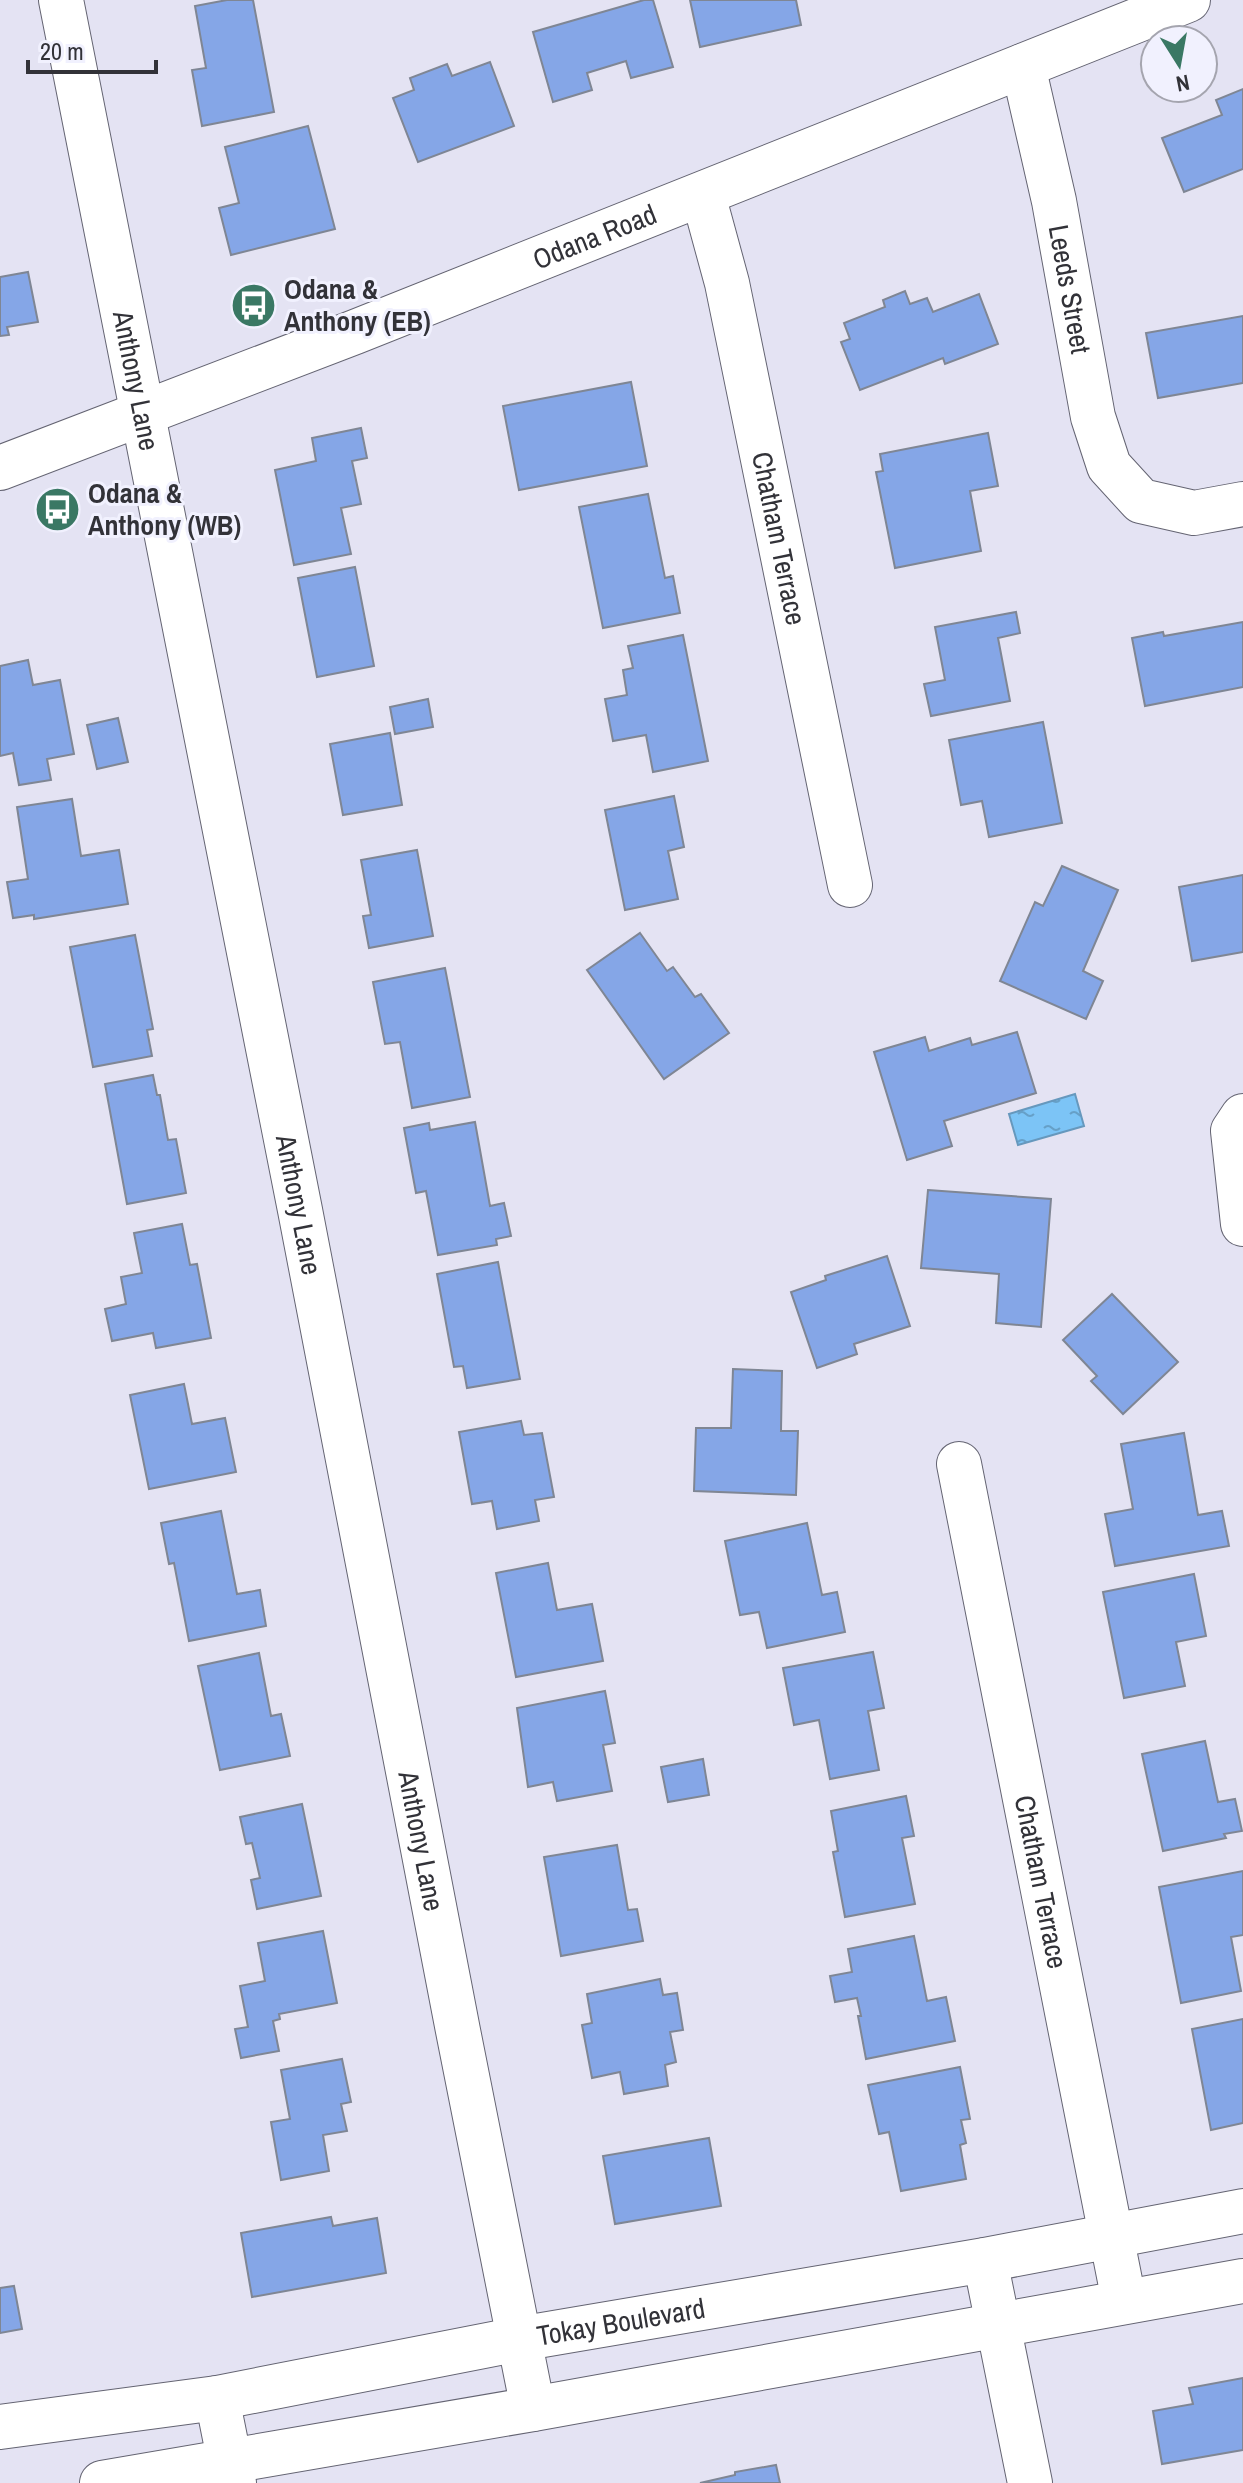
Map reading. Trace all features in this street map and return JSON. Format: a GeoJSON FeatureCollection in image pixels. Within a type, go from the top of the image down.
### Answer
{"type":"FeatureCollection","features":[{"type":"Feature","properties":{"kind":"street","name":"Anthony Lane"},"geometry":{"type":"LineString","coordinates":[[61,0],[533,2409]]}},
{"type":"Feature","properties":{"kind":"street","name":"Odana Road"},"geometry":{"type":"LineString","coordinates":[[0,468],[703,195],[1188,0]]}},
{"type":"Feature","properties":{"kind":"street","name":"Leeds Street"},"geometry":{"type":"LineString","coordinates":[[1023,66],[1054,201],[1093,417],[1109,466],[1141,501],[1194,513],[1243,504]]}},
{"type":"Feature","properties":{"kind":"street","name":"Chatham Terrace"},"geometry":{"type":"LineString","coordinates":[[703,195],[727,283],[850,885]]}},
{"type":"Feature","properties":{"kind":"street"},"geometry":{"type":"LineString","coordinates":[[1243,1116],[1233,1131],[1243,1224]]}},
{"type":"Feature","properties":{"kind":"street","name":"Chatham Terrace"},"geometry":{"type":"LineString","coordinates":[[959,1464],[1124,2301]]}},
{"type":"Feature","properties":{"kind":"street","name":"Tokay Boulevard"},"geometry":{"type":"LineString","coordinates":[[0,2427],[217,2398],[519,2339],[985,2260],[1243,2211]]}},
{"type":"Feature","properties":{"kind":"street"},"geometry":{"type":"LineString","coordinates":[[985,2260],[1030,2483]]}},
{"type":"Feature","properties":{"kind":"street"},"geometry":{"type":"LineString","coordinates":[[102,2483],[231,2472],[533,2409],[1243,2281]]}},
{"type":"Feature","properties":{"kind":"street"},"geometry":{"type":"LineString","coordinates":[[217,2398],[231,2472]]}},
{"type":"Feature","properties":{"kind":"water"},"geometry":{"type":"Polygon","coordinates":[[[1075,1094],[1084,1126],[1018,1145],[1009,1114],[1075,1094]]]}},
{"type":"Feature","properties":{"kind":"building"},"geometry":{"type":"Polygon","coordinates":[[[227,0],[253,0],[274,112],[202,126],[192,70],[206,68],[195,6],[227,0]]]}},
{"type":"Feature","properties":{"kind":"building"},"geometry":{"type":"Polygon","coordinates":[[[653,0],[673,67],[631,78],[626,61],[587,73],[592,90],[553,102],[533,32],[653,0]]]}},
{"type":"Feature","properties":{"kind":"building"},"geometry":{"type":"Polygon","coordinates":[[[690,0],[796,0],[801,25],[700,47],[690,0]]]}},
{"type":"Feature","properties":{"kind":"building"},"geometry":{"type":"Polygon","coordinates":[[[490,62],[514,126],[418,162],[393,98],[414,90],[410,78],[447,64],[452,76],[490,62]]]}},
{"type":"Feature","properties":{"kind":"building"},"geometry":{"type":"Polygon","coordinates":[[[1243,89],[1243,169],[1184,192],[1162,138],[1222,115],[1219,99],[1243,89]]]}},
{"type":"Feature","properties":{"kind":"building"},"geometry":{"type":"Polygon","coordinates":[[[308,126],[335,229],[231,255],[219,208],[239,203],[225,147],[308,126]]]}},
{"type":"Feature","properties":{"kind":"building"},"geometry":{"type":"Polygon","coordinates":[[[28,272],[38,322],[7,327],[9,335],[0,336],[0,277],[28,272]]]}},
{"type":"Feature","properties":{"kind":"building"},"geometry":{"type":"Polygon","coordinates":[[[905,291],[910,304],[927,298],[933,312],[979,294],[998,344],[945,364],[943,358],[860,390],[841,342],[850,339],[844,323],[885,307],[883,300],[905,291]]]}},
{"type":"Feature","properties":{"kind":"building"},"geometry":{"type":"Polygon","coordinates":[[[1243,316],[1243,383],[1158,398],[1146,333],[1243,316]]]}},
{"type":"Feature","properties":{"kind":"building"},"geometry":{"type":"Polygon","coordinates":[[[631,382],[647,466],[519,490],[503,406],[631,382]]]}},
{"type":"Feature","properties":{"kind":"building"},"geometry":{"type":"Polygon","coordinates":[[[361,428],[367,458],[352,461],[361,504],[341,508],[351,554],[294,565],[275,470],[316,461],[312,438],[361,428]]]}},
{"type":"Feature","properties":{"kind":"building"},"geometry":{"type":"Polygon","coordinates":[[[988,433],[998,486],[970,491],[981,551],[895,568],[876,472],[883,471],[880,454],[988,433]]]}},
{"type":"Feature","properties":{"kind":"building"},"geometry":{"type":"Polygon","coordinates":[[[648,494],[665,578],[673,576],[680,613],[603,628],[579,507],[648,494]]]}},
{"type":"Feature","properties":{"kind":"building"},"geometry":{"type":"Polygon","coordinates":[[[355,567],[374,666],[317,677],[298,578],[355,567]]]}},
{"type":"Feature","properties":{"kind":"building"},"geometry":{"type":"Polygon","coordinates":[[[1016,612],[1020,633],[998,638],[1010,701],[931,716],[924,684],[945,680],[935,627],[1016,612]]]}},
{"type":"Feature","properties":{"kind":"building"},"geometry":{"type":"Polygon","coordinates":[[[1243,622],[1243,687],[1145,706],[1132,638],[1163,632],[1164,636],[1243,622]]]}},
{"type":"Feature","properties":{"kind":"building"},"geometry":{"type":"Polygon","coordinates":[[[683,635],[708,761],[653,772],[646,735],[613,741],[605,699],[627,695],[623,670],[633,668],[628,646],[683,635]]]}},
{"type":"Feature","properties":{"kind":"building"},"geometry":{"type":"Polygon","coordinates":[[[28,660],[33,685],[60,680],[74,754],[47,759],[51,780],[19,785],[13,753],[0,756],[0,666],[28,660]]]}},
{"type":"Feature","properties":{"kind":"building"},"geometry":{"type":"Polygon","coordinates":[[[428,699],[433,727],[395,734],[390,707],[428,699]]]}},
{"type":"Feature","properties":{"kind":"building"},"geometry":{"type":"Polygon","coordinates":[[[118,718],[128,762],[97,769],[87,725],[118,718]]]}},
{"type":"Feature","properties":{"kind":"building"},"geometry":{"type":"Polygon","coordinates":[[[1043,722],[1062,823],[989,837],[982,801],[961,805],[949,740],[1043,722]]]}},
{"type":"Feature","properties":{"kind":"building"},"geometry":{"type":"Polygon","coordinates":[[[390,733],[402,805],[343,815],[330,744],[390,733]]]}},
{"type":"Feature","properties":{"kind":"building"},"geometry":{"type":"Polygon","coordinates":[[[674,796],[684,847],[668,851],[678,899],[625,910],[605,810],[674,796]]]}},
{"type":"Feature","properties":{"kind":"building"},"geometry":{"type":"Polygon","coordinates":[[[72,799],[81,856],[119,850],[128,904],[34,919],[34,915],[13,918],[7,882],[28,879],[17,807],[72,799]]]}},
{"type":"Feature","properties":{"kind":"building"},"geometry":{"type":"Polygon","coordinates":[[[417,850],[433,936],[369,948],[363,916],[371,915],[361,860],[417,850]]]}},
{"type":"Feature","properties":{"kind":"building"},"geometry":{"type":"Polygon","coordinates":[[[1062,866],[1118,890],[1083,971],[1103,981],[1086,1019],[1000,981],[1035,902],[1043,906],[1062,866]]]}},
{"type":"Feature","properties":{"kind":"building"},"geometry":{"type":"Polygon","coordinates":[[[1243,875],[1243,952],[1192,961],[1179,887],[1243,875]]]}},
{"type":"Feature","properties":{"kind":"building"},"geometry":{"type":"Polygon","coordinates":[[[640,933],[667,971],[673,967],[695,997],[701,994],[729,1033],[664,1079],[587,970],[640,933]]]}},
{"type":"Feature","properties":{"kind":"building"},"geometry":{"type":"Polygon","coordinates":[[[135,935],[153,1029],[147,1030],[152,1056],[93,1067],[70,947],[135,935]]]}},
{"type":"Feature","properties":{"kind":"building"},"geometry":{"type":"Polygon","coordinates":[[[445,968],[470,1097],[412,1108],[400,1042],[385,1044],[373,982],[445,968]]]}},
{"type":"Feature","properties":{"kind":"building"},"geometry":{"type":"Polygon","coordinates":[[[1017,1032],[1036,1093],[944,1121],[952,1146],[907,1160],[874,1052],[925,1037],[929,1051],[970,1038],[972,1045],[1017,1032]]]}},
{"type":"Feature","properties":{"kind":"building"},"geometry":{"type":"Polygon","coordinates":[[[153,1075],[168,1140],[176,1139],[186,1193],[127,1204],[105,1084],[153,1075]]]}},
{"type":"Feature","properties":{"kind":"building"},"geometry":{"type":"Polygon","coordinates":[[[475,1122],[490,1206],[504,1203],[511,1236],[496,1239],[497,1245],[438,1255],[426,1191],[416,1193],[404,1128],[429,1123],[430,1130],[475,1122]]]}},
{"type":"Feature","properties":{"kind":"building"},"geometry":{"type":"Polygon","coordinates":[[[928,1190],[1051,1199],[1041,1327],[996,1323],[999,1274],[921,1268],[928,1190]]]}},
{"type":"Feature","properties":{"kind":"building"},"geometry":{"type":"Polygon","coordinates":[[[182,1224],[190,1265],[197,1264],[211,1338],[156,1348],[153,1333],[112,1341],[105,1309],[126,1304],[121,1277],[142,1273],[134,1233],[182,1224]]]}},
{"type":"Feature","properties":{"kind":"building"},"geometry":{"type":"Polygon","coordinates":[[[887,1256],[910,1326],[854,1344],[857,1354],[817,1368],[791,1292],[826,1280],[825,1276],[887,1256]]]}},
{"type":"Feature","properties":{"kind":"building"},"geometry":{"type":"Polygon","coordinates":[[[498,1262],[520,1379],[467,1388],[463,1366],[454,1367],[437,1274],[498,1262]]]}},
{"type":"Feature","properties":{"kind":"building"},"geometry":{"type":"Polygon","coordinates":[[[1112,1294],[1178,1362],[1123,1414],[1091,1381],[1097,1376],[1063,1340],[1112,1294]]]}},
{"type":"Feature","properties":{"kind":"building"},"geometry":{"type":"Polygon","coordinates":[[[733,1369],[782,1371],[781,1431],[798,1431],[796,1495],[694,1491],[696,1428],[731,1428],[733,1369]]]}},
{"type":"Feature","properties":{"kind":"building"},"geometry":{"type":"Polygon","coordinates":[[[184,1384],[192,1424],[225,1418],[236,1472],[149,1489],[130,1395],[184,1384]]]}},
{"type":"Feature","properties":{"kind":"building"},"geometry":{"type":"Polygon","coordinates":[[[521,1421],[524,1435],[542,1433],[554,1497],[535,1500],[539,1521],[497,1529],[492,1501],[472,1504],[459,1432],[521,1421]]]}},
{"type":"Feature","properties":{"kind":"building"},"geometry":{"type":"Polygon","coordinates":[[[1184,1433],[1198,1515],[1222,1511],[1229,1546],[1115,1566],[1105,1514],[1133,1509],[1121,1444],[1184,1433]]]}},
{"type":"Feature","properties":{"kind":"building"},"geometry":{"type":"Polygon","coordinates":[[[221,1511],[237,1594],[260,1590],[266,1626],[189,1641],[174,1563],[169,1564],[161,1523],[221,1511]]]}},
{"type":"Feature","properties":{"kind":"building"},"geometry":{"type":"Polygon","coordinates":[[[807,1523],[822,1595],[837,1592],[845,1632],[767,1648],[759,1612],[740,1615],[725,1541],[807,1523]]]}},
{"type":"Feature","properties":{"kind":"building"},"geometry":{"type":"Polygon","coordinates":[[[548,1563],[557,1610],[592,1604],[603,1661],[516,1677],[496,1573],[548,1563]]]}},
{"type":"Feature","properties":{"kind":"building"},"geometry":{"type":"Polygon","coordinates":[[[1194,1574],[1206,1636],[1176,1642],[1185,1686],[1124,1698],[1103,1592],[1194,1574]]]}},
{"type":"Feature","properties":{"kind":"building"},"geometry":{"type":"Polygon","coordinates":[[[873,1652],[884,1708],[868,1711],[879,1770],[830,1779],[819,1720],[794,1725],[783,1668],[873,1652]]]}},
{"type":"Feature","properties":{"kind":"building"},"geometry":{"type":"Polygon","coordinates":[[[259,1653],[271,1716],[281,1714],[290,1756],[220,1770],[198,1666],[259,1653]]]}},
{"type":"Feature","properties":{"kind":"building"},"geometry":{"type":"Polygon","coordinates":[[[605,1691],[615,1743],[603,1745],[612,1791],[557,1801],[553,1782],[528,1787],[517,1708],[605,1691]]]}},
{"type":"Feature","properties":{"kind":"building"},"geometry":{"type":"Polygon","coordinates":[[[1205,1741],[1218,1802],[1235,1799],[1242,1831],[1224,1834],[1226,1838],[1163,1851],[1142,1754],[1205,1741]]]}},
{"type":"Feature","properties":{"kind":"building"},"geometry":{"type":"Polygon","coordinates":[[[703,1759],[709,1795],[668,1802],[661,1767],[703,1759]]]}},
{"type":"Feature","properties":{"kind":"building"},"geometry":{"type":"Polygon","coordinates":[[[906,1796],[914,1836],[902,1838],[915,1904],[845,1917],[833,1852],[838,1851],[831,1811],[906,1796]]]}},
{"type":"Feature","properties":{"kind":"building"},"geometry":{"type":"Polygon","coordinates":[[[302,1804],[321,1896],[257,1909],[251,1880],[260,1878],[252,1843],[246,1844],[240,1817],[302,1804]]]}},
{"type":"Feature","properties":{"kind":"building"},"geometry":{"type":"Polygon","coordinates":[[[617,1845],[628,1910],[637,1909],[643,1941],[561,1956],[544,1857],[617,1845]]]}},
{"type":"Feature","properties":{"kind":"building"},"geometry":{"type":"Polygon","coordinates":[[[1243,1871],[1243,1935],[1231,1937],[1241,1991],[1181,2003],[1159,1887],[1243,1871]]]}},
{"type":"Feature","properties":{"kind":"building"},"geometry":{"type":"Polygon","coordinates":[[[323,1931],[337,2003],[279,2014],[280,2019],[273,2021],[279,2051],[241,2058],[235,2029],[248,2027],[240,1986],[265,1981],[258,1943],[323,1931]]]}},
{"type":"Feature","properties":{"kind":"building"},"geometry":{"type":"Polygon","coordinates":[[[914,1936],[927,2001],[946,1997],[955,2041],[866,2059],[857,1998],[835,2002],[830,1976],[852,1972],[848,1949],[914,1936]]]}},
{"type":"Feature","properties":{"kind":"building"},"geometry":{"type":"Polygon","coordinates":[[[660,1979],[663,1995],[677,1993],[683,2030],[670,2032],[676,2062],[665,2065],[668,2086],[624,2094],[620,2072],[592,2078],[582,2025],[592,2023],[587,1994],[660,1979]]]}},
{"type":"Feature","properties":{"kind":"building"},"geometry":{"type":"Polygon","coordinates":[[[1243,2019],[1243,2123],[1211,2130],[1192,2029],[1243,2019]]]}},
{"type":"Feature","properties":{"kind":"building"},"geometry":{"type":"Polygon","coordinates":[[[342,2059],[351,2102],[341,2104],[347,2131],[323,2135],[329,2171],[281,2180],[271,2122],[290,2119],[281,2070],[342,2059]]]}},
{"type":"Feature","properties":{"kind":"building"},"geometry":{"type":"Polygon","coordinates":[[[960,2067],[970,2119],[961,2120],[966,2143],[960,2145],[966,2179],[901,2191],[889,2132],[879,2134],[868,2085],[960,2067]]]}},
{"type":"Feature","properties":{"kind":"building"},"geometry":{"type":"Polygon","coordinates":[[[709,2138],[721,2206],[615,2224],[603,2156],[709,2138]]]}},
{"type":"Feature","properties":{"kind":"building"},"geometry":{"type":"Polygon","coordinates":[[[331,2217],[333,2226],[377,2218],[386,2273],[252,2297],[241,2233],[331,2217]]]}},
{"type":"Feature","properties":{"kind":"building"},"geometry":{"type":"Polygon","coordinates":[[[14,2286],[22,2329],[0,2333],[0,2288],[14,2286]]]}},
{"type":"Feature","properties":{"kind":"building"},"geometry":{"type":"Polygon","coordinates":[[[1243,2378],[1243,2450],[1162,2464],[1153,2411],[1193,2404],[1189,2388],[1243,2378]]]}},
{"type":"Feature","properties":{"kind":"building"},"geometry":{"type":"Polygon","coordinates":[[[776,2465],[780,2483],[700,2483],[735,2475],[735,2472],[776,2465]]]}},
{"type":"Feature","properties":{"kind":"place","name":"Odana & Anthony (EB)"},"geometry":{"type":"Point","coordinates":[253,305]}},
{"type":"Feature","properties":{"kind":"place","name":"Odana & Anthony (WB)"},"geometry":{"type":"Point","coordinates":[57,509]}}]}
